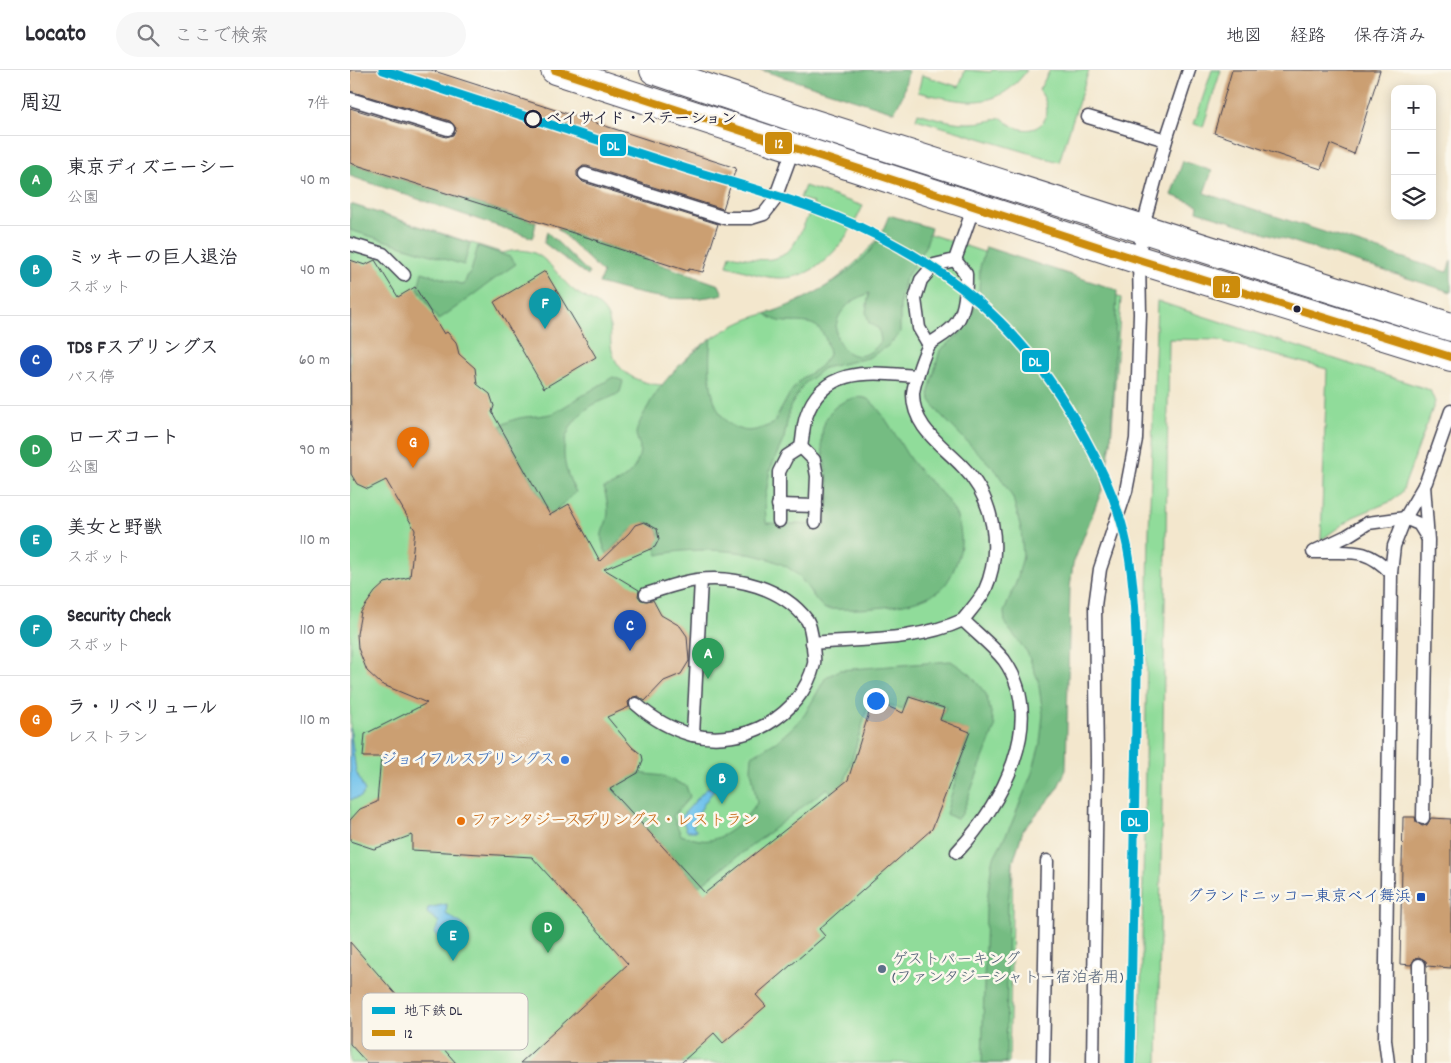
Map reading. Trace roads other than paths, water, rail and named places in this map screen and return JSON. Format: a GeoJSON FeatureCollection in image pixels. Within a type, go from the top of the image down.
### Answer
{"type":"FeatureCollection","features":[{"type":"Feature","properties":{"kind":"street"},"geometry":{"type":"LineString","coordinates":[[554,70],[1139,260],[1451,357]]}},
{"type":"Feature","properties":{"kind":"street"},"geometry":{"type":"LineString","coordinates":[[670,72],[802,120],[1451,327]]}},
{"type":"Feature","properties":{"kind":"lane"},"geometry":{"type":"LineString","coordinates":[[1092,1063],[1097,761],[1095,606],[1100,569],[1126,491],[1136,439],[1140,314],[1139,260],[1142,230],[1166,140],[1189,70]]}},
{"type":"Feature","properties":{"kind":"lane"},"geometry":{"type":"LineString","coordinates":[[350,99],[448,129]]}},
{"type":"Feature","properties":{"kind":"lane"},"geometry":{"type":"LineString","coordinates":[[1088,117],[1166,140]]}},
{"type":"Feature","properties":{"kind":"lane"},"geometry":{"type":"LineString","coordinates":[[585,174],[725,218],[751,218],[764,214],[774,201],[794,148],[802,120]]}},
{"type":"Feature","properties":{"kind":"lane"},"geometry":{"type":"LineString","coordinates":[[955,260],[974,206]]}},
{"type":"Feature","properties":{"kind":"lane"},"geometry":{"type":"LineString","coordinates":[[350,244],[383,254],[404,275]]}},
{"type":"Feature","properties":{"kind":"lane"},"geometry":{"type":"LineString","coordinates":[[929,344],[919,328],[915,299],[921,280],[934,264],[955,260]]}},
{"type":"Feature","properties":{"kind":"lane"},"geometry":{"type":"LineString","coordinates":[[812,643],[908,635],[944,629],[963,620],[985,591],[996,547],[994,530],[982,497],[964,468],[936,443],[925,430],[914,403],[913,392],[929,344],[948,333],[958,320],[963,307],[966,274],[955,260]]}},
{"type":"Feature","properties":{"kind":"lane"},"geometry":{"type":"LineString","coordinates":[[779,521],[779,472],[787,456],[801,447],[806,418],[819,394],[835,382],[853,373],[917,376]]}},
{"type":"Feature","properties":{"kind":"lane"},"geometry":{"type":"LineString","coordinates":[[1382,1063],[1384,1040],[1391,572],[1394,546],[1405,518],[1424,485],[1451,411]]}},
{"type":"Feature","properties":{"kind":"lane"},"geometry":{"type":"LineString","coordinates":[[801,447],[814,460],[817,476],[815,522]]}},
{"type":"Feature","properties":{"kind":"lane"},"geometry":{"type":"LineString","coordinates":[[1423,818],[1428,540],[1424,485]]}},
{"type":"Feature","properties":{"kind":"lane"},"geometry":{"type":"LineString","coordinates":[[778,504],[816,506]]}},
{"type":"Feature","properties":{"kind":"lane"},"geometry":{"type":"LineString","coordinates":[[1391,572],[1378,559],[1366,553],[1313,552],[1347,536],[1368,523],[1405,518],[1419,524],[1428,540]]}},
{"type":"Feature","properties":{"kind":"lane"},"geometry":{"type":"LineString","coordinates":[[636,704],[651,718],[693,735],[729,736],[752,732],[794,705],[814,663],[808,621],[789,603],[764,587],[726,580],[701,580],[646,594]]}},
{"type":"Feature","properties":{"kind":"lane"},"geometry":{"type":"LineString","coordinates":[[693,735],[701,580]]}},
{"type":"Feature","properties":{"kind":"lane"},"geometry":{"type":"LineString","coordinates":[[957,852],[978,829],[998,798],[1020,737],[1022,714],[1017,687],[1004,660],[963,620]]}},
{"type":"Feature","properties":{"kind":"lane"},"geometry":{"type":"LineString","coordinates":[[1043,1063],[1047,860]]}},
{"type":"Feature","properties":{"kind":"lane"},"geometry":{"type":"LineString","coordinates":[[1419,1063],[1420,965]]}},
{"type":"Feature","properties":{"kind":"lane"},"geometry":{"type":"LineString","coordinates":[[1384,1040],[1388,1063]]}},
{"type":"Feature","properties":{"kind":"water"},"geometry":{"type":"Polygon","coordinates":[[[350,728],[356,772],[365,791],[361,797],[350,800],[350,728]]]}},
{"type":"Feature","properties":{"kind":"water"},"geometry":{"type":"Polygon","coordinates":[[[731,771],[734,773],[721,783],[699,812],[693,827],[697,831],[687,831],[681,817],[705,790],[731,771]]]}},
{"type":"Feature","properties":{"kind":"water"},"geometry":{"type":"Polygon","coordinates":[[[447,904],[446,914],[462,924],[469,934],[447,929],[448,938],[440,942],[435,933],[439,922],[427,913],[428,908],[447,904]]]}},
{"type":"Feature","properties":{"kind":"metro line","name":"DL"},"geometry":{"type":"LineString","coordinates":[[383,70],[798,203],[875,234],[913,255],[948,278],[980,303],[1010,331],[1037,363],[1062,398],[1104,475],[1124,531],[1132,576],[1137,672],[1130,1063]]}},
{"type":"Feature","properties":{"kind":"place","name":"ベイサイド・ステーション"},"geometry":{"type":"Point","coordinates":[533,119]}},
{"type":"Feature","properties":{"kind":"place","name":"Security Check"},"geometry":{"type":"Point","coordinates":[545,329]}},
{"type":"Feature","properties":{"kind":"place","name":"ラ・リベリュール"},"geometry":{"type":"Point","coordinates":[413,468]}},
{"type":"Feature","properties":{"kind":"place","name":"TDS Fスプリングス"},"geometry":{"type":"Point","coordinates":[630,651]}},
{"type":"Feature","properties":{"kind":"place","name":"東京ディズニーシー"},"geometry":{"type":"Point","coordinates":[708,679]}},
{"type":"Feature","properties":{"kind":"place","name":"ジョイフルスプリングス"},"geometry":{"type":"Point","coordinates":[565,760]}},
{"type":"Feature","properties":{"kind":"place","name":"ミッキーの巨人退治"},"geometry":{"type":"Point","coordinates":[722,804]}},
{"type":"Feature","properties":{"kind":"place","name":"ファンタジースプリングス・レストラン"},"geometry":{"type":"Point","coordinates":[461,821]}},
{"type":"Feature","properties":{"kind":"place","name":"グランドニッコー東京ベイ舞浜"},"geometry":{"type":"Point","coordinates":[1421,897]}},
{"type":"Feature","properties":{"kind":"place","name":"ローズコート"},"geometry":{"type":"Point","coordinates":[548,953]}},
{"type":"Feature","properties":{"kind":"place","name":"美女と野獣"},"geometry":{"type":"Point","coordinates":[453,961]}},
{"type":"Feature","properties":{"kind":"place","name":"ゲストパーキング (ファンタジーシャトー宿泊者用)"},"geometry":{"type":"Point","coordinates":[882,969]}}]}
